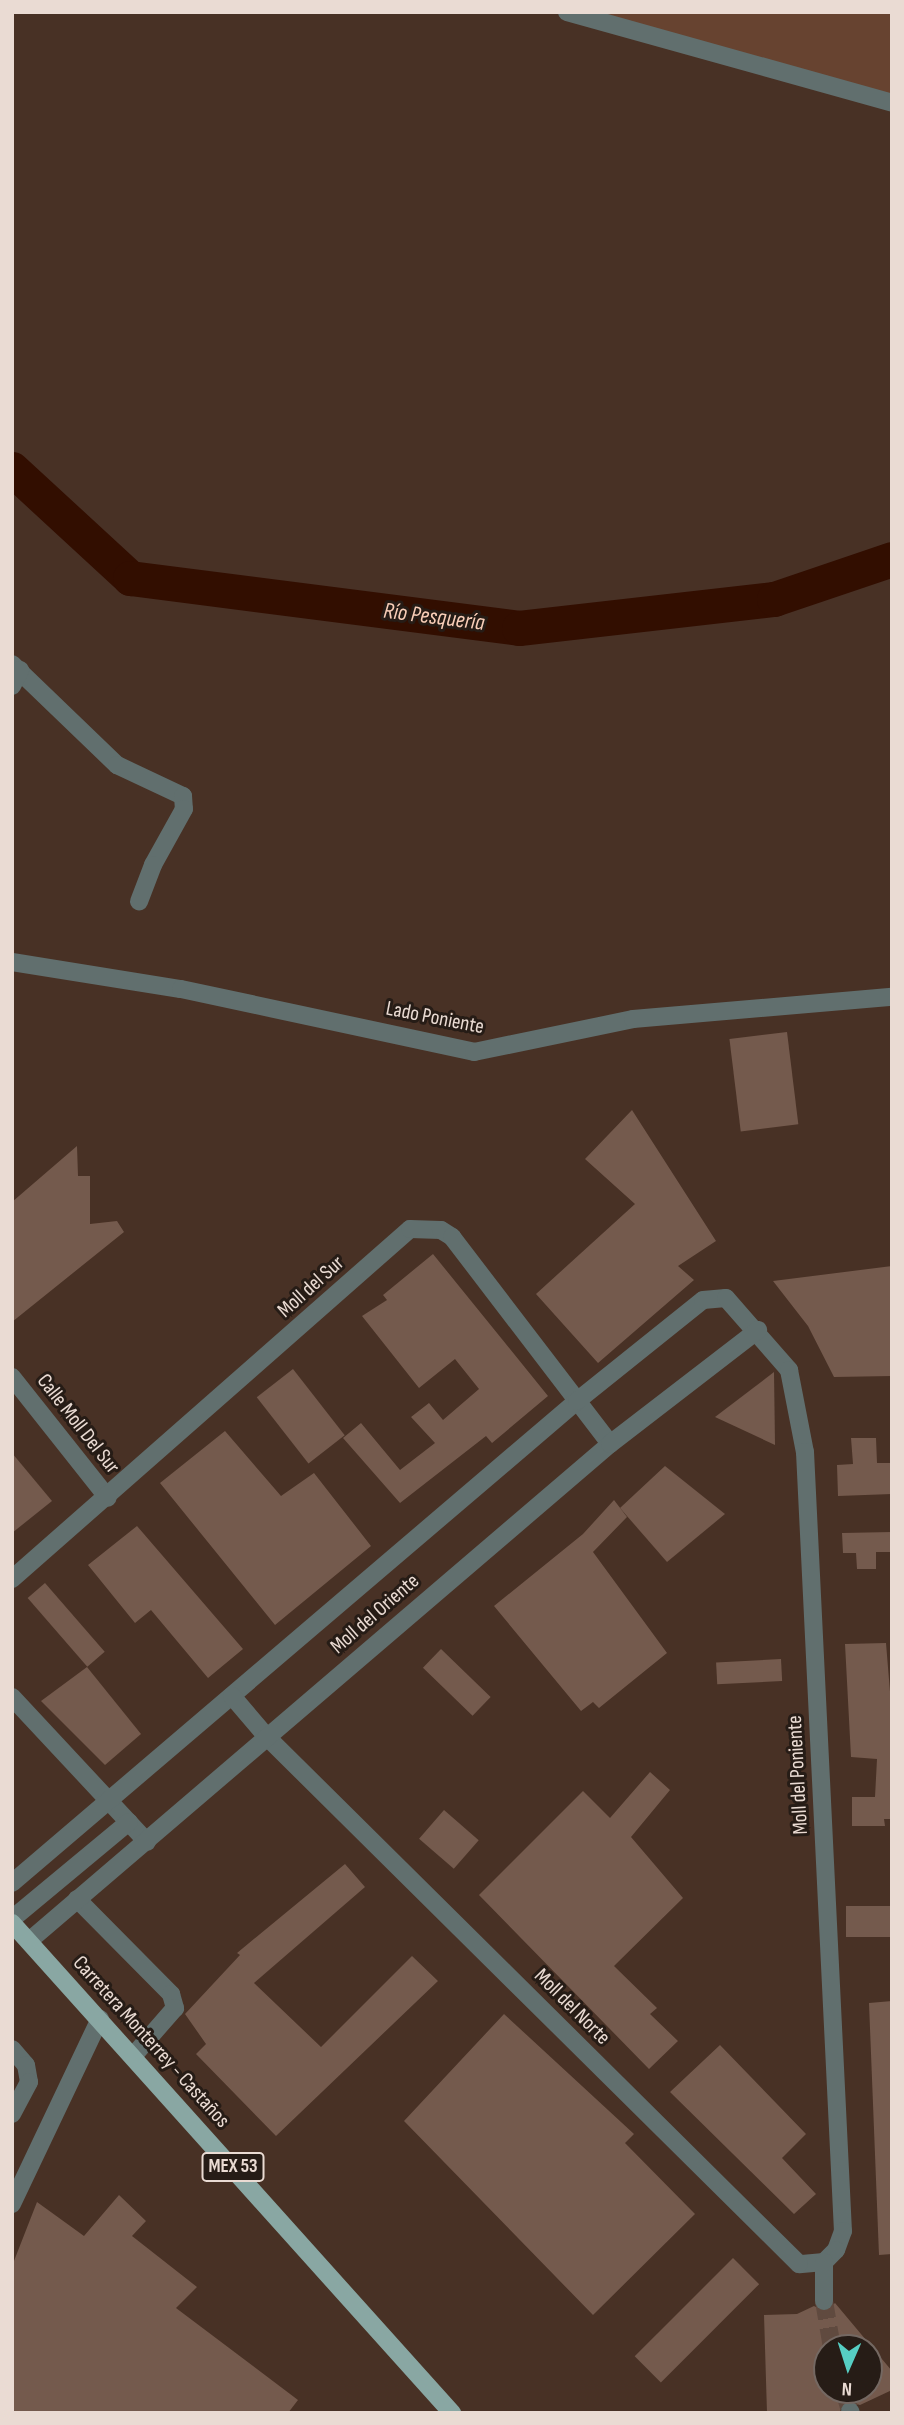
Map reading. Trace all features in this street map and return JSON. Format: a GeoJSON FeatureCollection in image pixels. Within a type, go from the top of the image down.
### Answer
{"type":"FeatureCollection","features":[{"type":"Feature","properties":{"kind":"main road","name":"Carretera Monterrey - Castaños"},"geometry":{"type":"LineString","coordinates":[[12,1921],[452,2413]]}},
{"type":"Feature","properties":{"kind":"street"},"geometry":{"type":"LineString","coordinates":[[567,12],[892,103]]}},
{"type":"Feature","properties":{"kind":"street"},"geometry":{"type":"LineString","coordinates":[[15,673],[117,765],[183,796],[184,809],[152,865],[139,901]]}},
{"type":"Feature","properties":{"kind":"street","name":"Lado Poniente"},"geometry":{"type":"LineString","coordinates":[[12,962],[181,989],[474,1052],[496,1051],[633,1019],[892,997]]}},
{"type":"Feature","properties":{"kind":"street","name":"Moll del Sur"},"geometry":{"type":"LineString","coordinates":[[12,1579],[108,1498],[410,1229],[441,1230],[452,1237],[610,1444]]}},
{"type":"Feature","properties":{"kind":"street","name":"Moll del Poniente"},"geometry":{"type":"LineString","coordinates":[[12,1883],[108,1798],[232,1696],[577,1401],[709,1297],[726,1298],[758,1330],[789,1370],[805,1452],[844,2231],[836,2250],[824,2262]]}},
{"type":"Feature","properties":{"kind":"street","name":"Moll del Oriente"},"geometry":{"type":"LineString","coordinates":[[29,1941],[610,1444],[758,1330]]}},
{"type":"Feature","properties":{"kind":"street","name":"Calle Moll Del Sur"},"geometry":{"type":"LineString","coordinates":[[12,1377],[108,1498]]}},
{"type":"Feature","properties":{"kind":"street","name":"Moll del Norte"},"geometry":{"type":"LineString","coordinates":[[232,1696],[267,1737],[799,2264],[824,2262]]}},
{"type":"Feature","properties":{"kind":"street"},"geometry":{"type":"LineString","coordinates":[[12,1697],[147,1842]]}},
{"type":"Feature","properties":{"kind":"street"},"geometry":{"type":"LineString","coordinates":[[12,1921],[129,1822]]}},
{"type":"Feature","properties":{"kind":"street"},"geometry":{"type":"LineString","coordinates":[[77,1899],[171,1994],[175,2008],[134,2055]]}},
{"type":"Feature","properties":{"kind":"street"},"geometry":{"type":"LineString","coordinates":[[12,2204],[100,2019]]}},
{"type":"Feature","properties":{"kind":"street"},"geometry":{"type":"LineString","coordinates":[[12,2049],[26,2065],[29,2082],[12,2114]]}},
{"type":"Feature","properties":{"kind":"street"},"geometry":{"type":"LineString","coordinates":[[824,2262],[824,2301]]}},
{"type":"Feature","properties":{"kind":"shaded area"},"geometry":{"type":"Polygon","coordinates":[[[571,12],[892,12],[892,104],[571,12]]]}},
{"type":"Feature","properties":{"kind":"building"},"geometry":{"type":"Polygon","coordinates":[[[787,1032],[798,1124],[741,1131],[729,1039],[787,1032]]]}},
{"type":"Feature","properties":{"kind":"building"},"geometry":{"type":"Polygon","coordinates":[[[632,1110],[716,1241],[678,1266],[694,1280],[598,1363],[536,1294],[635,1204],[585,1159],[632,1110]]]}},
{"type":"Feature","properties":{"kind":"building"},"geometry":{"type":"Polygon","coordinates":[[[77,1146],[78,1176],[90,1176],[90,1224],[117,1221],[124,1232],[12,1322],[12,1202],[77,1146]]]}},
{"type":"Feature","properties":{"kind":"building"},"geometry":{"type":"Polygon","coordinates":[[[433,1254],[548,1396],[492,1443],[486,1436],[400,1503],[343,1438],[361,1423],[400,1470],[435,1443],[411,1417],[429,1403],[443,1420],[479,1389],[455,1359],[419,1388],[362,1316],[387,1300],[383,1295],[433,1254]]]}},
{"type":"Feature","properties":{"kind":"building"},"geometry":{"type":"Polygon","coordinates":[[[892,1266],[892,1376],[834,1377],[808,1326],[773,1281],[892,1266]]]}},
{"type":"Feature","properties":{"kind":"building"},"geometry":{"type":"Polygon","coordinates":[[[293,1369],[345,1435],[308,1464],[257,1397],[293,1369]]]}},
{"type":"Feature","properties":{"kind":"building"},"geometry":{"type":"Polygon","coordinates":[[[774,1372],[775,1445],[715,1417],[774,1372]]]}},
{"type":"Feature","properties":{"kind":"building"},"geometry":{"type":"Polygon","coordinates":[[[225,1431],[281,1496],[314,1473],[371,1546],[275,1625],[160,1483],[225,1431]]]}},
{"type":"Feature","properties":{"kind":"building"},"geometry":{"type":"Polygon","coordinates":[[[851,1438],[876,1438],[877,1463],[892,1463],[892,1494],[838,1496],[837,1465],[853,1464],[851,1438]]]}},
{"type":"Feature","properties":{"kind":"building"},"geometry":{"type":"Polygon","coordinates":[[[12,1453],[52,1501],[12,1533],[12,1453]]]}},
{"type":"Feature","properties":{"kind":"building"},"geometry":{"type":"Polygon","coordinates":[[[665,1466],[725,1514],[667,1562],[620,1508],[665,1466]]]}},
{"type":"Feature","properties":{"kind":"building"},"geometry":{"type":"Polygon","coordinates":[[[614,1500],[627,1517],[593,1552],[667,1653],[599,1708],[593,1702],[581,1711],[494,1606],[583,1534],[614,1500]]]}},
{"type":"Feature","properties":{"kind":"building"},"geometry":{"type":"Polygon","coordinates":[[[137,1526],[243,1649],[208,1678],[151,1610],[135,1623],[88,1565],[137,1526]]]}},
{"type":"Feature","properties":{"kind":"building"},"geometry":{"type":"Polygon","coordinates":[[[892,1532],[892,1552],[876,1552],[876,1569],[857,1569],[856,1553],[843,1553],[842,1533],[892,1532]]]}},
{"type":"Feature","properties":{"kind":"building"},"geometry":{"type":"Polygon","coordinates":[[[45,1583],[105,1652],[87,1667],[28,1598],[45,1583]]]}},
{"type":"Feature","properties":{"kind":"building"},"geometry":{"type":"Polygon","coordinates":[[[886,1643],[892,1716],[892,1819],[884,1819],[885,1826],[852,1826],[852,1797],[875,1797],[877,1759],[851,1757],[845,1644],[886,1643]]]}},
{"type":"Feature","properties":{"kind":"building"},"geometry":{"type":"Polygon","coordinates":[[[441,1649],[491,1697],[473,1716],[423,1668],[441,1649]]]}},
{"type":"Feature","properties":{"kind":"building"},"geometry":{"type":"Polygon","coordinates":[[[781,1659],[782,1681],[717,1684],[716,1662],[781,1659]]]}},
{"type":"Feature","properties":{"kind":"building"},"geometry":{"type":"Polygon","coordinates":[[[87,1667],[141,1734],[105,1765],[41,1701],[87,1667]]]}},
{"type":"Feature","properties":{"kind":"building"},"geometry":{"type":"Polygon","coordinates":[[[650,1772],[670,1790],[631,1837],[683,1898],[614,1966],[657,2008],[650,2014],[678,2041],[649,2069],[479,1895],[583,1791],[610,1818],[650,1772]]]}},
{"type":"Feature","properties":{"kind":"building"},"geometry":{"type":"Polygon","coordinates":[[[444,1810],[479,1840],[454,1869],[419,1839],[444,1810]]]}},
{"type":"Feature","properties":{"kind":"building"},"geometry":{"type":"Polygon","coordinates":[[[345,1864],[365,1887],[254,1983],[321,2047],[412,1956],[438,1981],[276,2136],[196,2054],[206,2044],[185,2014],[240,1955],[237,1953],[345,1864]]]}},
{"type":"Feature","properties":{"kind":"building"},"geometry":{"type":"Polygon","coordinates":[[[846,1906],[892,1906],[892,1937],[846,1937],[846,1906]]]}},
{"type":"Feature","properties":{"kind":"building"},"geometry":{"type":"Polygon","coordinates":[[[892,2001],[892,2254],[879,2255],[869,2003],[892,2001]]]}},
{"type":"Feature","properties":{"kind":"building"},"geometry":{"type":"Polygon","coordinates":[[[504,2014],[634,2134],[625,2143],[695,2214],[593,2315],[404,2121],[504,2014]]]}},
{"type":"Feature","properties":{"kind":"building"},"geometry":{"type":"Polygon","coordinates":[[[720,2045],[806,2134],[782,2158],[816,2194],[794,2214],[670,2092],[720,2045]]]}},
{"type":"Feature","properties":{"kind":"building"},"geometry":{"type":"Polygon","coordinates":[[[119,2195],[146,2221],[132,2236],[197,2287],[176,2308],[298,2400],[288,2413],[12,2413],[12,2266],[37,2202],[84,2236],[119,2195]]]}},
{"type":"Feature","properties":{"kind":"building"},"geometry":{"type":"Polygon","coordinates":[[[733,2258],[759,2284],[661,2382],[635,2356],[733,2258]]]}},
{"type":"Feature","properties":{"kind":"building"},"geometry":{"type":"Polygon","coordinates":[[[835,2303],[861,2334],[813,2334],[813,2404],[844,2404],[839,2413],[767,2413],[764,2315],[797,2314],[814,2306],[825,2312],[835,2303]]]}},
{"type":"Feature","properties":{"kind":"building"},"geometry":{"type":"Polygon","coordinates":[[[883,2360],[892,2371],[892,2390],[883,2394],[883,2360]]]}},
{"type":"Feature","properties":{"kind":"waterway","name":"Río Pesquería"},"geometry":{"type":"LineString","coordinates":[[12,469],[130,578],[519,628],[774,599],[892,559]]}},
{"type":"Feature","properties":{"kind":"tunnel"},"geometry":{"type":"LineString","coordinates":[[824,2301],[830,2334]]}},
{"type":"Feature","properties":{"kind":"tunnel"},"geometry":{"type":"LineString","coordinates":[[848,2404],[850,2411]]}}]}
